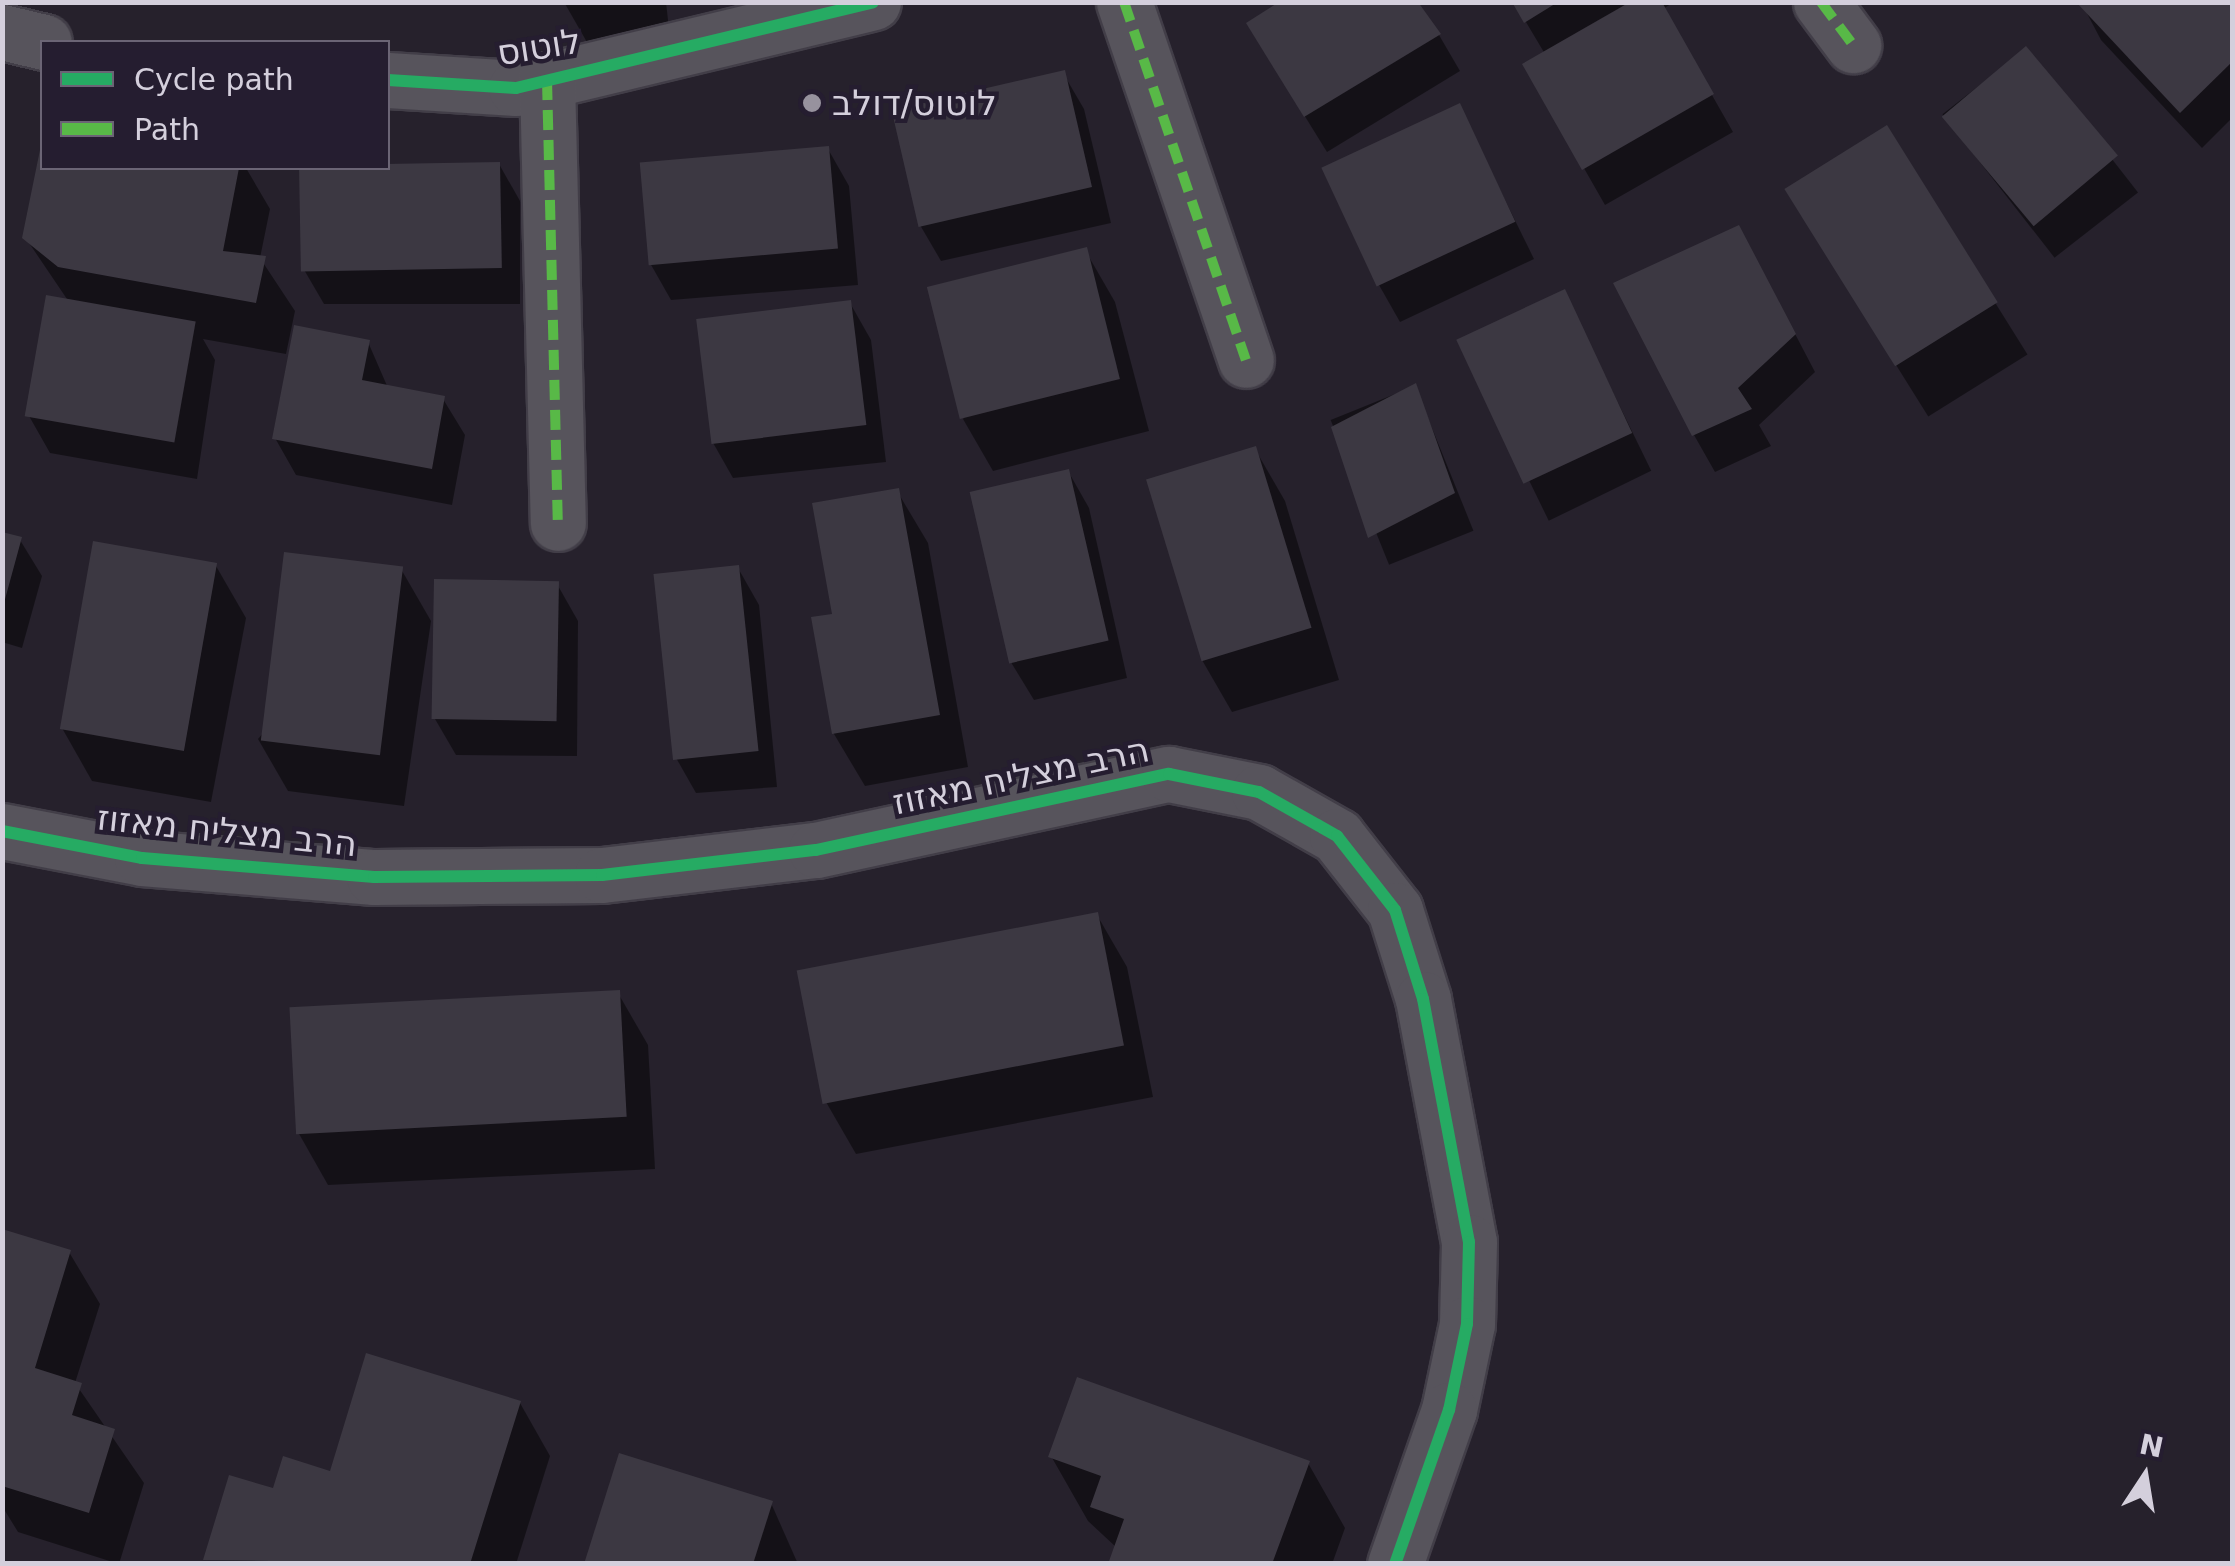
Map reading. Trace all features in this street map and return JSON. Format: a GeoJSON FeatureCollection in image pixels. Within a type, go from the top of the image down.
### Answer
{"type":"FeatureCollection","features":[{"type":"Feature","properties":{"kind":"street","name":"לוטוס"},"geometry":{"type":"LineString","coordinates":[[390,80],[516,88],[873,2]]}},
{"type":"Feature","properties":{"kind":"street"},"geometry":{"type":"LineString","coordinates":[[1124,2],[1246,360]]}},
{"type":"Feature","properties":{"kind":"street"},"geometry":{"type":"LineString","coordinates":[[1821,2],[1853,46]]}},
{"type":"Feature","properties":{"kind":"street"},"geometry":{"type":"LineString","coordinates":[[2,32],[40,41]]}},
{"type":"Feature","properties":{"kind":"street"},"geometry":{"type":"LineString","coordinates":[[547,80],[558,523]]}},
{"type":"Feature","properties":{"kind":"street","name":"הרב מצליח מאזוז"},"geometry":{"type":"LineString","coordinates":[[2,831],[142,858],[374,878],[602,875],[816,850],[1169,774],[1258,792],[1337,836],[1394,910],[1423,998],[1469,1242],[1466,1324],[1449,1410],[1395,1564]]}},
{"type":"Feature","properties":{"kind":"building"},"geometry":{"type":"Polygon","coordinates":[[[1279,2],[1418,2],[1441,34],[1304,117],[1246,23],[1279,2]]]}},
{"type":"Feature","properties":{"kind":"building"},"geometry":{"type":"Polygon","coordinates":[[[1512,2],[1558,2],[1524,23],[1512,2]]]}},
{"type":"Feature","properties":{"kind":"building"},"geometry":{"type":"Polygon","coordinates":[[[1630,2],[1662,2],[1714,94],[1582,170],[1522,64],[1630,2]]]}},
{"type":"Feature","properties":{"kind":"building"},"geometry":{"type":"Polygon","coordinates":[[[2076,2],[2232,2],[2232,62],[2180,113],[2076,2]]]}},
{"type":"Feature","properties":{"kind":"building"},"geometry":{"type":"Polygon","coordinates":[[[2026,46],[2118,156],[2034,226],[1942,117],[2026,46]]]}},
{"type":"Feature","properties":{"kind":"building"},"geometry":{"type":"Polygon","coordinates":[[[1065,70],[1092,187],[919,227],[892,110],[1065,70]]]}},
{"type":"Feature","properties":{"kind":"building"},"geometry":{"type":"Polygon","coordinates":[[[1460,103],[1515,222],[1377,286],[1321,168],[1460,103]]]}},
{"type":"Feature","properties":{"kind":"building"},"geometry":{"type":"Polygon","coordinates":[[[1887,125],[1998,302],[1895,366],[1784,189],[1887,125]]]}},
{"type":"Feature","properties":{"kind":"building"},"geometry":{"type":"Polygon","coordinates":[[[829,146],[838,249],[649,265],[640,163],[829,146]]]}},
{"type":"Feature","properties":{"kind":"building"},"geometry":{"type":"Polygon","coordinates":[[[40,150],[40,170],[239,170],[223,251],[266,256],[256,303],[58,267],[22,238],[40,150]]]}},
{"type":"Feature","properties":{"kind":"building"},"geometry":{"type":"Polygon","coordinates":[[[500,162],[502,268],[301,271],[299,170],[390,170],[390,164],[500,162]]]}},
{"type":"Feature","properties":{"kind":"building"},"geometry":{"type":"Polygon","coordinates":[[[1739,225],[1796,334],[1738,388],[1752,409],[1692,436],[1613,283],[1739,225]]]}},
{"type":"Feature","properties":{"kind":"building"},"geometry":{"type":"Polygon","coordinates":[[[1087,247],[1120,379],[960,419],[927,287],[1087,247]]]}},
{"type":"Feature","properties":{"kind":"building"},"geometry":{"type":"Polygon","coordinates":[[[1565,289],[1632,433],[1523,484],[1456,340],[1565,289]]]}},
{"type":"Feature","properties":{"kind":"building"},"geometry":{"type":"Polygon","coordinates":[[[46,295],[196,321],[174,443],[25,416],[46,295]]]}},
{"type":"Feature","properties":{"kind":"building"},"geometry":{"type":"Polygon","coordinates":[[[851,300],[866,425],[712,444],[696,319],[851,300]]]}},
{"type":"Feature","properties":{"kind":"building"},"geometry":{"type":"Polygon","coordinates":[[[294,325],[370,340],[362,380],[445,396],[432,469],[272,439],[294,325]]]}},
{"type":"Feature","properties":{"kind":"building"},"geometry":{"type":"Polygon","coordinates":[[[1416,383],[1455,493],[1368,538],[1331,427],[1416,383]]]}},
{"type":"Feature","properties":{"kind":"building"},"geometry":{"type":"Polygon","coordinates":[[[1256,446],[1312,628],[1202,661],[1146,480],[1256,446]]]}},
{"type":"Feature","properties":{"kind":"building"},"geometry":{"type":"Polygon","coordinates":[[[1069,469],[1109,640],[1009,663],[970,492],[1069,469]]]}},
{"type":"Feature","properties":{"kind":"building"},"geometry":{"type":"Polygon","coordinates":[[[899,488],[940,715],[832,734],[811,617],[832,614],[812,503],[899,488]]]}},
{"type":"Feature","properties":{"kind":"building"},"geometry":{"type":"Polygon","coordinates":[[[2,532],[22,537],[4,603],[2,603],[2,532]]]}},
{"type":"Feature","properties":{"kind":"building"},"geometry":{"type":"Polygon","coordinates":[[[93,541],[217,563],[184,751],[60,729],[93,541]]]}},
{"type":"Feature","properties":{"kind":"building"},"geometry":{"type":"Polygon","coordinates":[[[284,552],[403,567],[380,755],[261,741],[284,552]]]}},
{"type":"Feature","properties":{"kind":"building"},"geometry":{"type":"Polygon","coordinates":[[[739,565],[759,751],[673,760],[653,574],[739,565]]]}},
{"type":"Feature","properties":{"kind":"building"},"geometry":{"type":"Polygon","coordinates":[[[434,579],[559,581],[557,721],[432,719],[434,579]]]}},
{"type":"Feature","properties":{"kind":"building"},"geometry":{"type":"Polygon","coordinates":[[[1098,912],[1124,1046],[823,1104],[797,971],[1098,912]]]}},
{"type":"Feature","properties":{"kind":"building"},"geometry":{"type":"Polygon","coordinates":[[[620,990],[627,1117],[296,1134],[289,1007],[620,990]]]}},
{"type":"Feature","properties":{"kind":"building"},"geometry":{"type":"Polygon","coordinates":[[[2,1229],[71,1250],[35,1368],[82,1383],[72,1415],[115,1429],[89,1513],[2,1486],[2,1229]]]}},
{"type":"Feature","properties":{"kind":"building"},"geometry":{"type":"Polygon","coordinates":[[[366,1353],[521,1401],[470,1564],[203,1560],[229,1475],[273,1488],[283,1456],[330,1471],[366,1353]]]}},
{"type":"Feature","properties":{"kind":"building"},"geometry":{"type":"Polygon","coordinates":[[[1077,1377],[1310,1461],[1272,1564],[1108,1564],[1124,1519],[1090,1507],[1101,1476],[1048,1457],[1077,1377]]]}},
{"type":"Feature","properties":{"kind":"building"},"geometry":{"type":"Polygon","coordinates":[[[619,1453],[773,1501],[753,1564],[584,1564],[619,1453]]]}},
{"type":"Feature","properties":{"kind":"marked path"},"geometry":{"type":"LineString","coordinates":[[1124,2],[1246,360]]}},
{"type":"Feature","properties":{"kind":"marked path"},"geometry":{"type":"LineString","coordinates":[[1821,2],[1853,45]]}},
{"type":"Feature","properties":{"kind":"marked path"},"geometry":{"type":"LineString","coordinates":[[547,80],[558,523]]}},
{"type":"Feature","properties":{"kind":"cycle path"},"geometry":{"type":"LineString","coordinates":[[390,80],[516,88],[873,2]]}},
{"type":"Feature","properties":{"kind":"cycle path"},"geometry":{"type":"LineString","coordinates":[[2,831],[142,858],[374,877],[602,875],[816,850],[1169,774],[1259,792],[1337,836],[1395,910],[1423,999],[1469,1242],[1467,1324],[1449,1410],[1395,1564]]}},
{"type":"Feature","properties":{"kind":"place","name":"לוטוס/דולב"},"geometry":{"type":"Point","coordinates":[812,103]}}]}
